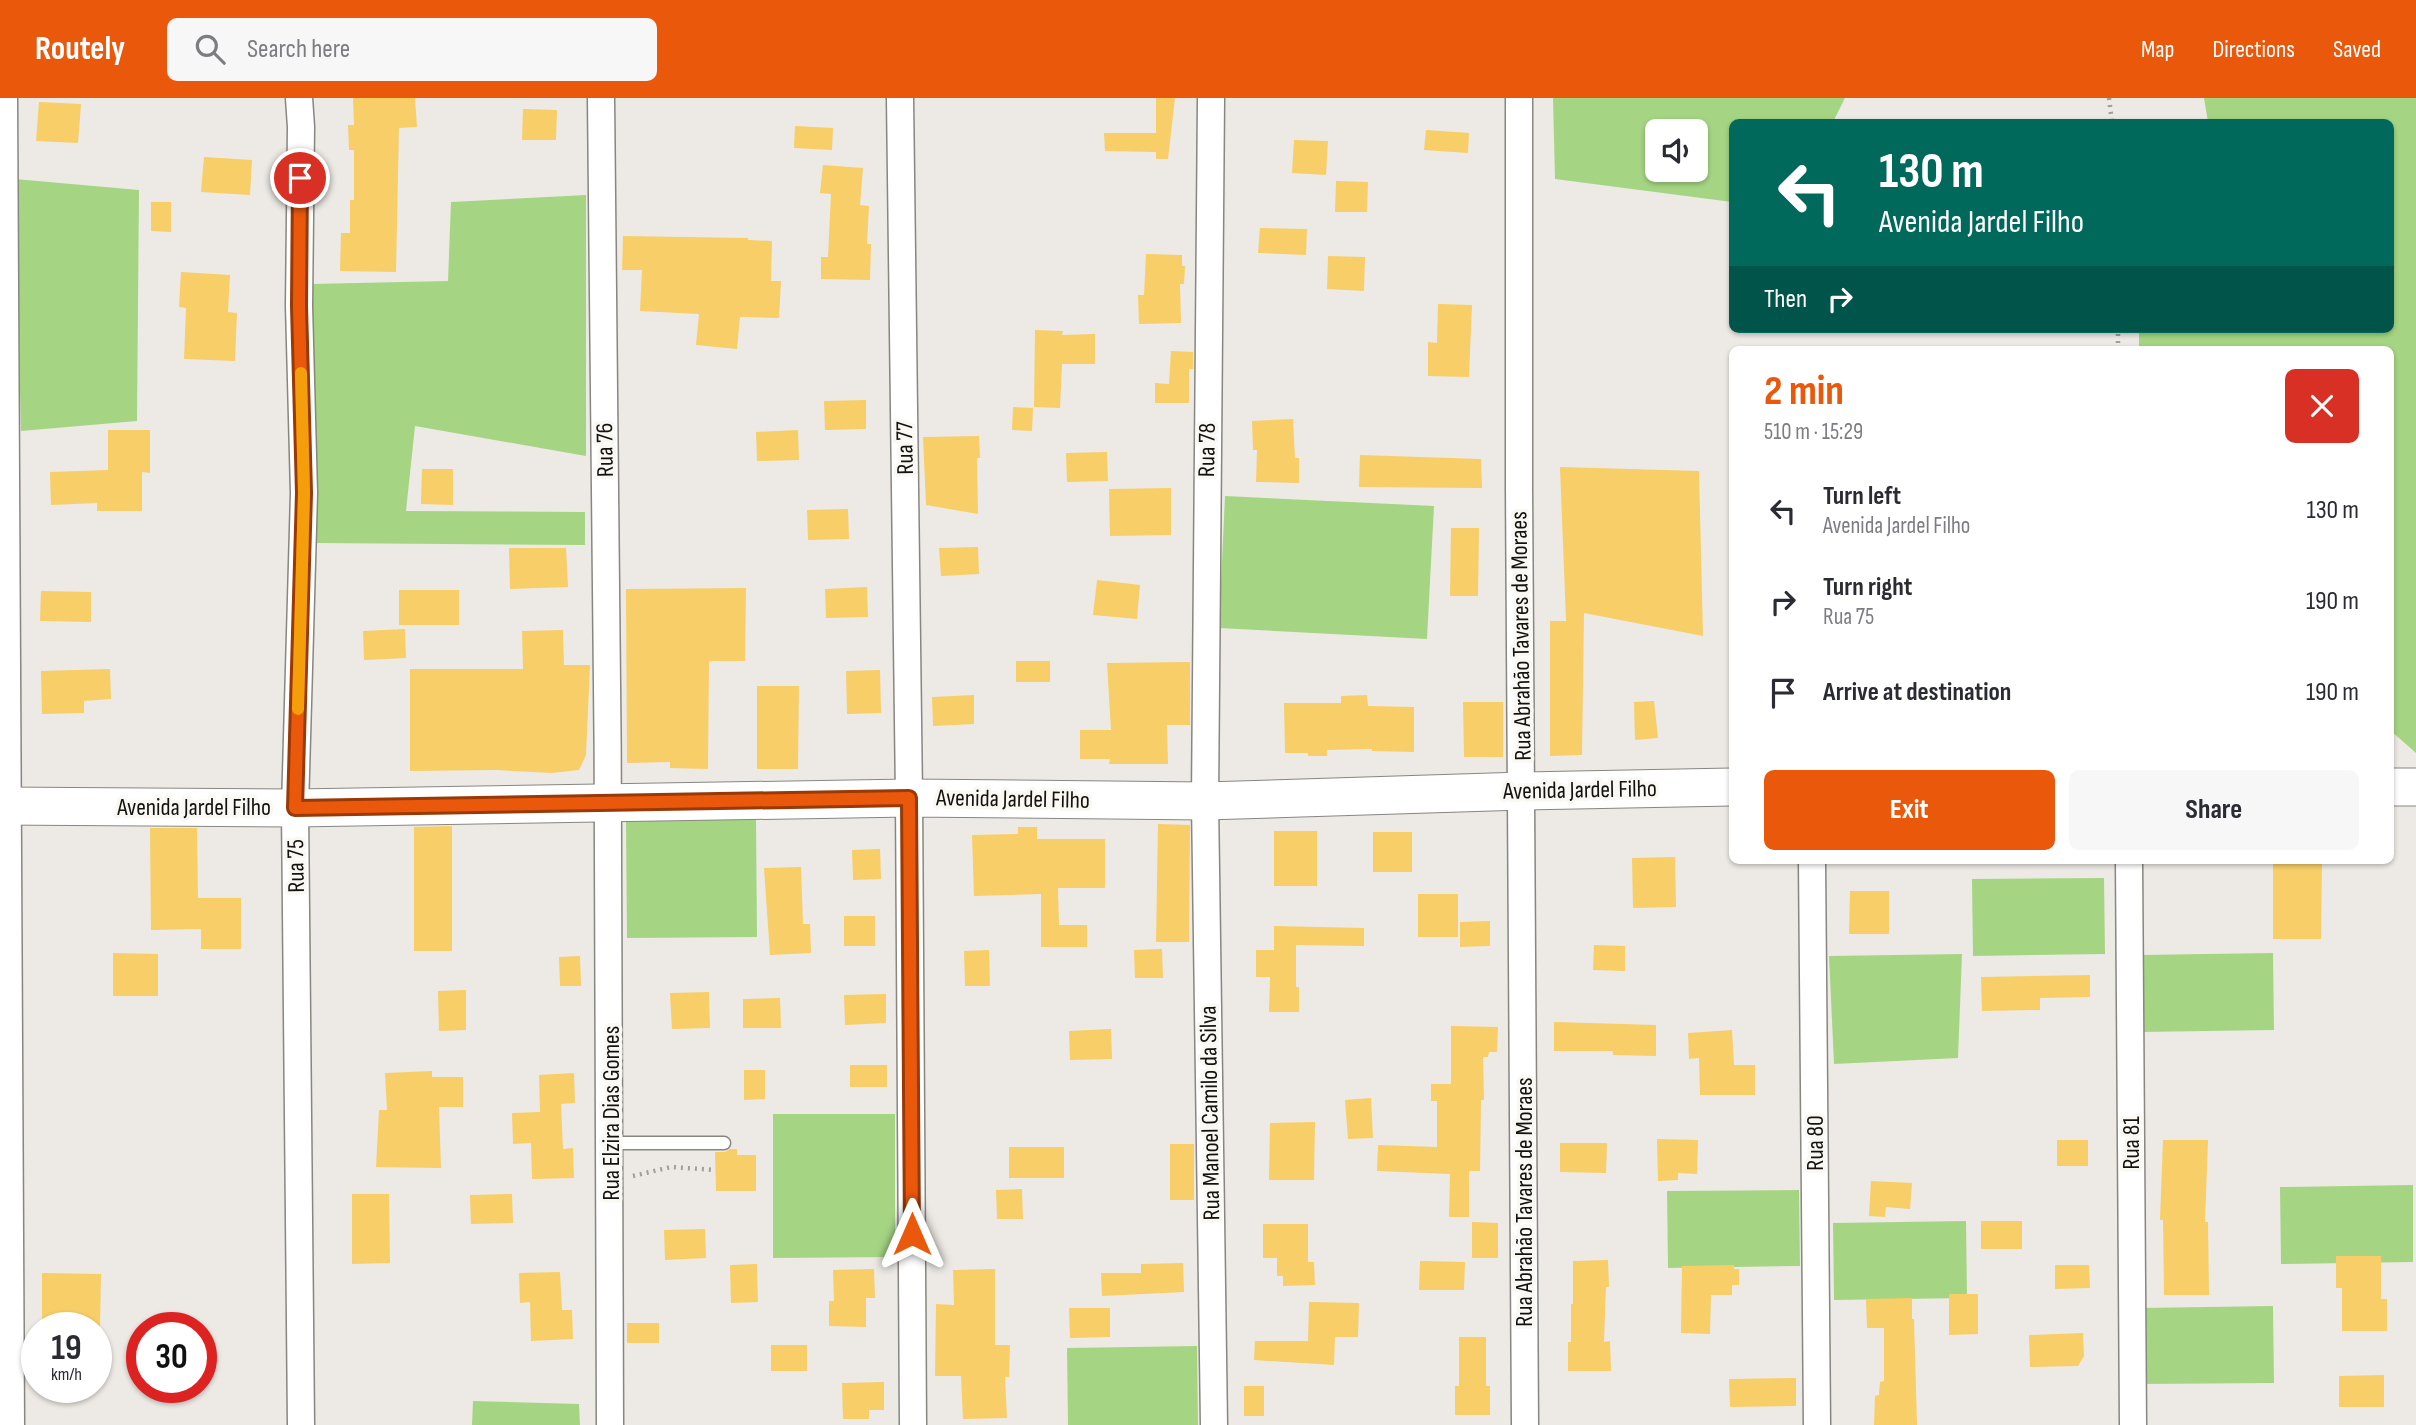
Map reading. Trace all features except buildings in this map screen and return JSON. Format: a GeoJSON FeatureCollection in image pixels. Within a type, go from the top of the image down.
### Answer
{"type":"FeatureCollection","features":[{"type":"Feature","properties":{"kind":"main road","name":"Avenida Jardel Filho"},"geometry":{"type":"LineString","coordinates":[[3,806],[295,808],[909,798],[1205,802],[1522,790],[1729,787]]}},
{"type":"Feature","properties":{"kind":"main road"},"geometry":{"type":"LineString","coordinates":[[2394,787],[2416,787]]}},
{"type":"Feature","properties":{"kind":"street"},"geometry":{"type":"LineString","coordinates":[[4,98],[7,421],[3,568],[3,806],[11,1425]]}},
{"type":"Feature","properties":{"kind":"street","name":"Rua 75"},"geometry":{"type":"LineString","coordinates":[[299,98],[299,306],[304,493],[295,808],[301,1425]]}},
{"type":"Feature","properties":{"kind":"street","name":"Rua 76"},"geometry":{"type":"LineString","coordinates":[[601,98],[610,802]]}},
{"type":"Feature","properties":{"kind":"street","name":"Rua 77"},"geometry":{"type":"LineString","coordinates":[[901,98],[913,1425]]}},
{"type":"Feature","properties":{"kind":"street","name":"Rua 78"},"geometry":{"type":"LineString","coordinates":[[1205,802],[1211,98]]}},
{"type":"Feature","properties":{"kind":"street","name":"Rua Abrahão Tavares de Moraes"},"geometry":{"type":"LineString","coordinates":[[1519,98],[1525,1425]]}},
{"type":"Feature","properties":{"kind":"street","name":"Rua Elzira Dias Gomes"},"geometry":{"type":"LineString","coordinates":[[610,802],[610,1425]]}},
{"type":"Feature","properties":{"kind":"street","name":"Rua Manoel Camilo da Silva"},"geometry":{"type":"LineString","coordinates":[[1205,802],[1214,1425]]}},
{"type":"Feature","properties":{"kind":"street","name":"Rua 80"},"geometry":{"type":"LineString","coordinates":[[1812,864],[1817,1425]]}},
{"type":"Feature","properties":{"kind":"street","name":"Rua 81"},"geometry":{"type":"LineString","coordinates":[[2129,864],[2133,1425]]}},
{"type":"Feature","properties":{"kind":"lane"},"geometry":{"type":"LineString","coordinates":[[612,1143],[724,1143]]}},
{"type":"Feature","properties":{"kind":"path"},"geometry":{"type":"LineString","coordinates":[[2109,98],[2112,119]]}},
{"type":"Feature","properties":{"kind":"path"},"geometry":{"type":"LineString","coordinates":[[611,1181],[671,1167],[715,1170]]}},
{"type":"Feature","properties":{"kind":"green space"},"geometry":{"type":"Polygon","coordinates":[[[1553,98],[1845,98],[1834,119],[1729,119],[1729,202],[1555,179],[1553,98]]]}},
{"type":"Feature","properties":{"kind":"green space"},"geometry":{"type":"Polygon","coordinates":[[[2204,98],[2416,98],[2416,753],[2394,734],[2394,346],[2139,346],[2139,333],[2394,333],[2394,119],[2208,119],[2204,98]]]}},
{"type":"Feature","properties":{"kind":"green space"},"geometry":{"type":"Polygon","coordinates":[[[15,179],[139,190],[137,421],[21,431],[15,179]]]}},
{"type":"Feature","properties":{"kind":"green space"},"geometry":{"type":"Polygon","coordinates":[[[586,195],[586,456],[415,426],[406,511],[585,512],[585,545],[313,543],[311,284],[448,281],[451,202],[586,195]]]}},
{"type":"Feature","properties":{"kind":"green space"},"geometry":{"type":"Polygon","coordinates":[[[1225,496],[1434,506],[1427,639],[1219,628],[1225,496]]]}},
{"type":"Feature","properties":{"kind":"green space"},"geometry":{"type":"Polygon","coordinates":[[[756,819],[757,937],[627,938],[626,821],[756,819]]]}},
{"type":"Feature","properties":{"kind":"green space"},"geometry":{"type":"Polygon","coordinates":[[[2104,878],[2105,954],[1973,956],[1972,879],[2104,878]]]}},
{"type":"Feature","properties":{"kind":"green space"},"geometry":{"type":"Polygon","coordinates":[[[2273,953],[2274,1030],[2141,1032],[2140,955],[2273,953]]]}},
{"type":"Feature","properties":{"kind":"green space"},"geometry":{"type":"Polygon","coordinates":[[[1962,954],[1958,1058],[1834,1064],[1829,956],[1962,954]]]}},
{"type":"Feature","properties":{"kind":"green space"},"geometry":{"type":"Polygon","coordinates":[[[773,1114],[895,1114],[895,1257],[773,1258],[773,1114]]]}},
{"type":"Feature","properties":{"kind":"green space"},"geometry":{"type":"Polygon","coordinates":[[[2413,1185],[2413,1262],[2281,1264],[2280,1187],[2413,1185]]]}},
{"type":"Feature","properties":{"kind":"green space"},"geometry":{"type":"Polygon","coordinates":[[[1799,1190],[1800,1266],[1668,1268],[1667,1191],[1799,1190]]]}},
{"type":"Feature","properties":{"kind":"green space"},"geometry":{"type":"Polygon","coordinates":[[[1966,1221],[1967,1298],[1834,1300],[1833,1223],[1966,1221]]]}},
{"type":"Feature","properties":{"kind":"green space"},"geometry":{"type":"Polygon","coordinates":[[[2273,1306],[2274,1383],[2141,1384],[2140,1308],[2273,1306]]]}},
{"type":"Feature","properties":{"kind":"green space"},"geometry":{"type":"Polygon","coordinates":[[[1197,1346],[1198,1425],[1068,1425],[1067,1348],[1197,1346]]]}},
{"type":"Feature","properties":{"kind":"green space"},"geometry":{"type":"Polygon","coordinates":[[[473,1401],[579,1404],[580,1425],[472,1425],[473,1401]]]}},
{"type":"Feature","properties":{"kind":"slow traffic"},"geometry":{"type":"LineString","coordinates":[[298,709],[304,493],[301,373]]}},
{"type":"Feature","properties":{"kind":"route"},"geometry":{"type":"LineString","coordinates":[[300,178],[299,306],[304,493],[295,808],[909,798],[912,1234]]}}]}
